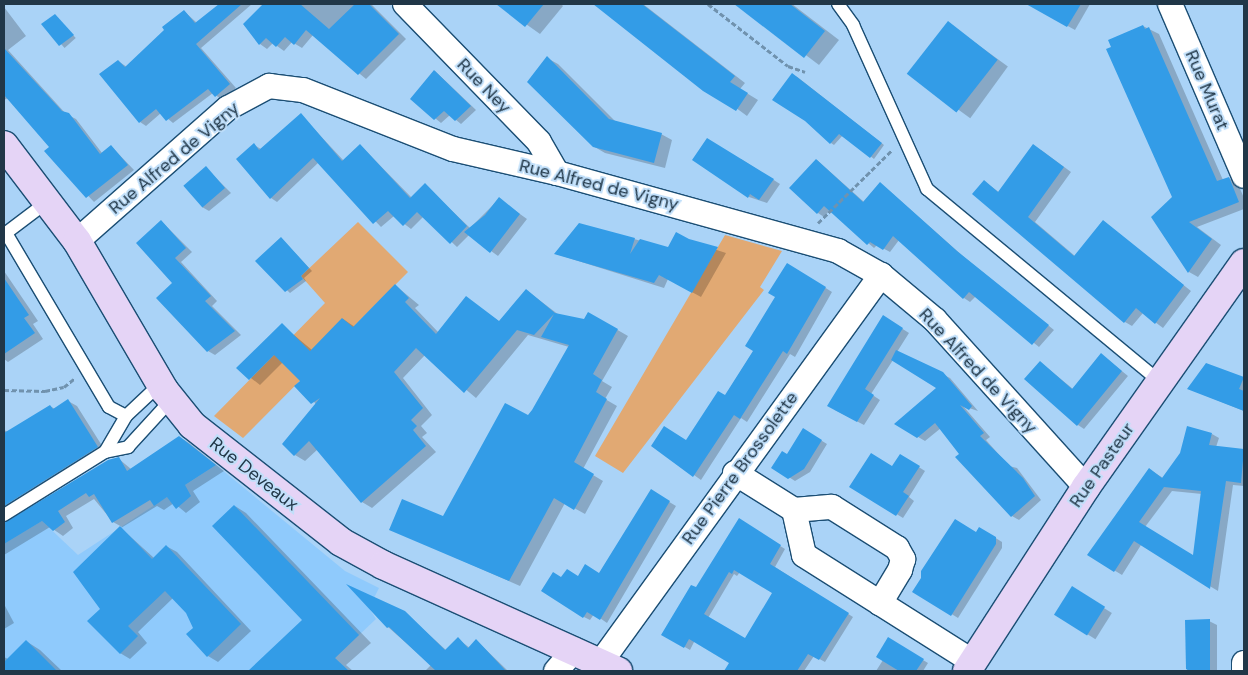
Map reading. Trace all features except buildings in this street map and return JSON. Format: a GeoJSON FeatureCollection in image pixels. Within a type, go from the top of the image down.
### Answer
{"type":"FeatureCollection","features":[{"type":"Feature","properties":{"kind":"street","name":"Rue Ney"},"geometry":{"type":"LineString","coordinates":[[405,4],[539,142],[557,173]]}},
{"type":"Feature","properties":{"kind":"street","name":"Rue Murat"},"geometry":{"type":"LineString","coordinates":[[1170,4],[1244,176]]}},
{"type":"Feature","properties":{"kind":"street","name":"Rue Alfred de Vigny"},"geometry":{"type":"LineString","coordinates":[[77,241],[228,108],[269,86],[303,90],[453,149],[557,173],[801,239],[838,251],[881,275],[935,320],[1086,487]]}},
{"type":"Feature","properties":{"kind":"street","name":"Rue Deveaux"},"geometry":{"type":"LineString","coordinates":[[4,145],[77,241],[166,392],[192,425],[341,542],[383,565],[610,666]]}},
{"type":"Feature","properties":{"kind":"street","name":"Rue Pasteur"},"geometry":{"type":"LineString","coordinates":[[970,667],[1086,487],[1244,263]]}},
{"type":"Feature","properties":{"kind":"street","name":"Rue Pierre Brossolette"},"geometry":{"type":"LineString","coordinates":[[610,666],[736,473],[881,275]]}},
{"type":"Feature","properties":{"kind":"street"},"geometry":{"type":"LineString","coordinates":[[736,473],[794,510],[832,507],[897,548],[903,559],[900,570],[880,603]]}},
{"type":"Feature","properties":{"kind":"street"},"geometry":{"type":"LineString","coordinates":[[794,510],[804,555],[880,603],[970,667]]}},
{"type":"Feature","properties":{"kind":"street"},"geometry":{"type":"LineString","coordinates":[[556,671],[574,650]]}},
{"type":"Feature","properties":{"kind":"street"},"geometry":{"type":"LineString","coordinates":[[1244,663],[1244,671]]}},
{"type":"Feature","properties":{"kind":"lane"},"geometry":{"type":"LineString","coordinates":[[838,4],[853,25],[927,189],[1160,382]]}},
{"type":"Feature","properties":{"kind":"lane"},"geometry":{"type":"LineString","coordinates":[[47,202],[6,233],[109,407],[126,416]]}},
{"type":"Feature","properties":{"kind":"lane"},"geometry":{"type":"LineString","coordinates":[[105,452],[126,416],[166,392]]}},
{"type":"Feature","properties":{"kind":"lane"},"geometry":{"type":"LineString","coordinates":[[4,515],[105,452],[128,447],[166,392]]}},
{"type":"Feature","properties":{"kind":"path"},"geometry":{"type":"LineString","coordinates":[[708,4],[788,66],[805,72]]}},
{"type":"Feature","properties":{"kind":"path"},"geometry":{"type":"LineString","coordinates":[[801,239],[904,138]]}},
{"type":"Feature","properties":{"kind":"path"},"geometry":{"type":"LineString","coordinates":[[4,390],[45,391],[64,387],[87,369]]}},
{"type":"Feature","properties":{"kind":"shaded area"},"geometry":{"type":"Polygon","coordinates":[[[358,222],[408,272],[243,438],[214,416],[325,303],[301,276],[358,222]]]}},
{"type":"Feature","properties":{"kind":"shaded area"},"geometry":{"type":"Polygon","coordinates":[[[725,235],[782,251],[760,287],[764,290],[623,473],[595,456],[725,235]]]}},
{"type":"Feature","properties":{"kind":"shaded area"},"geometry":{"type":"Polygon","coordinates":[[[216,465],[345,571],[379,588],[369,608],[376,619],[321,671],[4,671],[4,544],[42,521],[78,555],[216,465]]]}}]}
